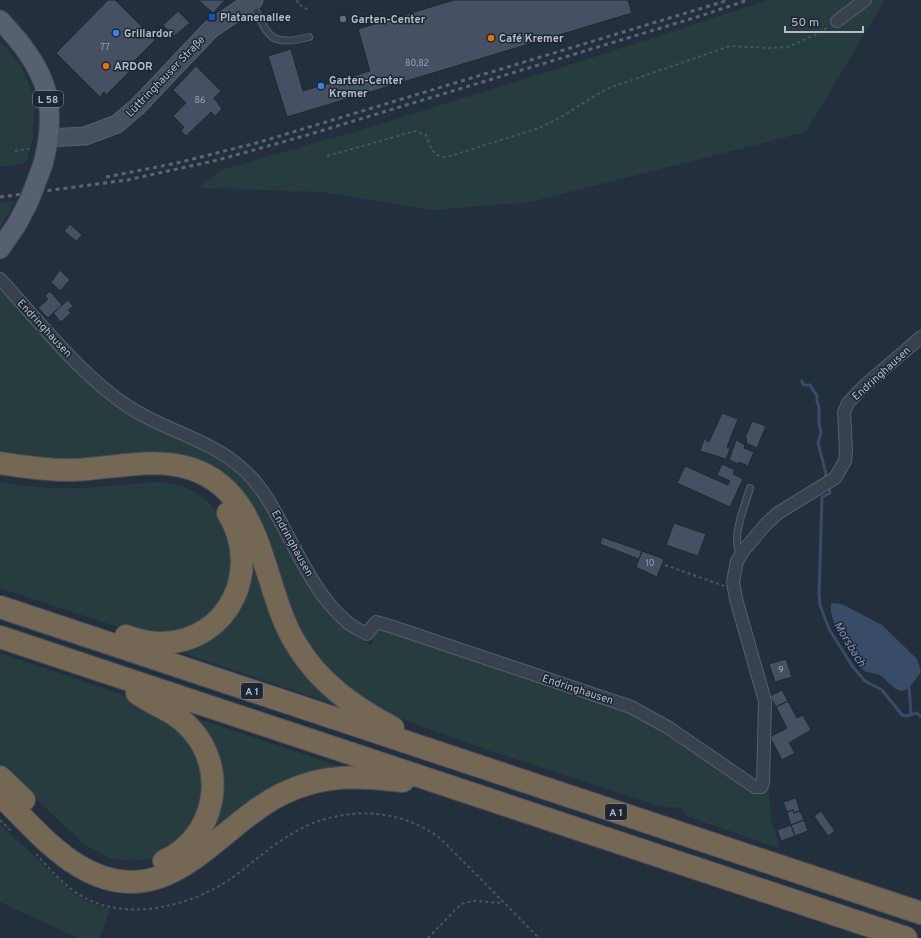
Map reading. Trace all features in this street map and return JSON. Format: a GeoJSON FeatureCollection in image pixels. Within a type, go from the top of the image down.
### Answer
{"type":"FeatureCollection","features":[{"type":"Feature","properties":{"kind":"highway"},"geometry":{"type":"LineString","coordinates":[[0,463],[41,469],[72,470],[164,464],[192,469],[213,480],[232,495],[248,519],[258,541],[273,593],[287,628],[298,648],[315,671],[341,696],[362,711],[443,755]]}},
{"type":"Feature","properties":{"kind":"highway"},"geometry":{"type":"LineString","coordinates":[[0,477],[23,482],[67,484],[152,477],[175,478],[198,486],[214,497],[227,511],[237,530],[241,542],[243,560],[242,576],[238,588],[232,602],[223,614],[201,632],[179,640],[157,643],[129,637],[94,626],[60,628]]}},
{"type":"Feature","properties":{"kind":"highway","name":"A 1"},"geometry":{"type":"LineString","coordinates":[[0,607],[921,914]]}},
{"type":"Feature","properties":{"kind":"highway"},"geometry":{"type":"LineString","coordinates":[[0,637],[906,938]]}},
{"type":"Feature","properties":{"kind":"highway"},"geometry":{"type":"LineString","coordinates":[[0,777],[70,844],[101,862],[121,867],[145,867],[167,860],[185,848],[199,832],[211,806],[214,780],[211,763],[206,750],[194,732],[179,717],[141,696],[110,673]]}},
{"type":"Feature","properties":{"kind":"highway"},"geometry":{"type":"LineString","coordinates":[[0,795],[43,837],[74,863],[103,877],[129,881],[158,877],[182,867],[205,851],[259,808],[281,794],[304,785],[331,778],[358,777],[449,786]]}},
{"type":"Feature","properties":{"kind":"main road","name":"L 58"},"geometry":{"type":"LineString","coordinates":[[0,20],[29,54],[42,76],[48,101],[41,143],[43,164],[29,201],[17,224],[0,249]]}},
{"type":"Feature","properties":{"kind":"street"},"geometry":{"type":"LineString","coordinates":[[837,21],[865,0]]}},
{"type":"Feature","properties":{"kind":"street","name":"Lüttringhauser Straße"},"geometry":{"type":"LineString","coordinates":[[41,143],[92,134],[122,120],[138,106],[211,29],[252,1]]}},
{"type":"Feature","properties":{"kind":"street","name":"Endringhausen"},"geometry":{"type":"LineString","coordinates":[[0,279],[90,376],[109,393],[148,419],[213,447],[245,471],[268,498],[314,582],[347,622],[366,634],[376,622],[621,703],[644,713],[669,728],[755,787],[761,788],[765,773],[763,753],[765,701],[734,589],[733,582],[737,561],[771,519],[791,504],[834,478],[845,461],[846,450],[844,412],[848,403],[856,394],[921,337]]}},
{"type":"Feature","properties":{"kind":"lane"},"geometry":{"type":"LineString","coordinates":[[252,1],[260,23],[269,35],[291,41],[309,37]]}},
{"type":"Feature","properties":{"kind":"lane"},"geometry":{"type":"LineString","coordinates":[[741,555],[737,550],[738,530],[750,488]]}},
{"type":"Feature","properties":{"kind":"path"},"geometry":{"type":"LineString","coordinates":[[297,0],[298,4],[310,11]]}},
{"type":"Feature","properties":{"kind":"path"},"geometry":{"type":"LineString","coordinates":[[327,156],[415,131],[426,135],[434,153],[439,157],[447,157],[539,128],[561,117],[606,89],[730,46],[769,48],[788,47],[817,34],[837,21]]}},
{"type":"Feature","properties":{"kind":"path"},"geometry":{"type":"LineString","coordinates":[[15,151],[41,143]]}},
{"type":"Feature","properties":{"kind":"path"},"geometry":{"type":"LineString","coordinates":[[665,565],[734,589]]}},
{"type":"Feature","properties":{"kind":"path"},"geometry":{"type":"LineString","coordinates":[[426,828],[441,839],[539,938]]}},
{"type":"Feature","properties":{"kind":"path"},"geometry":{"type":"LineString","coordinates":[[428,938],[461,904],[473,901],[503,903]]}},
{"type":"Feature","properties":{"kind":"green space"},"geometry":{"type":"Polygon","coordinates":[[[768,0],[885,0],[806,132],[530,202],[431,210],[322,192],[198,188],[221,170],[364,129],[582,61],[768,0]]]}},
{"type":"Feature","properties":{"kind":"green space"},"geometry":{"type":"Polygon","coordinates":[[[0,41],[21,65],[34,98],[33,136],[26,163],[0,167],[0,41]]]}},
{"type":"Feature","properties":{"kind":"green space"},"geometry":{"type":"Polygon","coordinates":[[[15,201],[0,229],[0,203],[15,201]]]}},
{"type":"Feature","properties":{"kind":"green space"},"geometry":{"type":"Polygon","coordinates":[[[0,285],[76,367],[217,454],[252,483],[356,635],[370,645],[374,639],[372,635],[375,629],[382,628],[630,709],[755,792],[768,780],[771,820],[779,843],[779,848],[686,816],[683,808],[662,807],[487,750],[385,713],[358,700],[305,646],[225,481],[104,462],[0,457],[0,285]]]}},
{"type":"Feature","properties":{"kind":"green space"},"geometry":{"type":"Polygon","coordinates":[[[138,469],[179,472],[208,483],[229,501],[244,525],[256,553],[277,614],[291,645],[310,671],[342,702],[346,708],[165,647],[178,645],[189,641],[210,630],[227,615],[235,605],[244,586],[248,570],[248,554],[245,537],[230,506],[215,491],[198,481],[178,476],[157,474],[73,480],[23,477],[24,471],[77,474],[138,469]]]}},
{"type":"Feature","properties":{"kind":"green space"},"geometry":{"type":"Polygon","coordinates":[[[0,482],[55,488],[83,488],[157,482],[181,485],[198,494],[212,506],[229,532],[233,581],[209,616],[182,633],[140,632],[118,627],[0,588],[0,482]]]}},
{"type":"Feature","properties":{"kind":"green space"},"geometry":{"type":"Polygon","coordinates":[[[0,653],[144,702],[200,748],[204,814],[161,858],[133,861],[112,859],[85,845],[0,765],[0,653]]]}},
{"type":"Feature","properties":{"kind":"green space"},"geometry":{"type":"Polygon","coordinates":[[[181,713],[357,772],[325,775],[293,784],[273,794],[250,810],[206,845],[184,860],[161,872],[136,877],[109,874],[78,860],[67,853],[47,836],[0,788],[0,783],[46,829],[71,851],[97,865],[124,871],[151,869],[174,860],[194,845],[209,825],[217,801],[218,775],[210,748],[197,729],[181,713]]]}},
{"type":"Feature","properties":{"kind":"green space"},"geometry":{"type":"Polygon","coordinates":[[[0,824],[74,894],[92,904],[110,909],[100,938],[78,938],[0,902],[0,824]]]}},
{"type":"Feature","properties":{"kind":"water"},"geometry":{"type":"Polygon","coordinates":[[[831,603],[842,604],[882,625],[917,659],[921,672],[907,689],[903,691],[899,690],[881,676],[866,672],[862,669],[841,638],[833,620],[831,603]]]}},
{"type":"Feature","properties":{"kind":"building"},"geometry":{"type":"Polygon","coordinates":[[[108,0],[115,0],[155,40],[131,64],[134,67],[106,95],[104,92],[100,97],[56,53],[108,0]]]}},
{"type":"Feature","properties":{"kind":"building"},"geometry":{"type":"Polygon","coordinates":[[[198,0],[225,0],[213,13],[198,0]]]}},
{"type":"Feature","properties":{"kind":"building"},"geometry":{"type":"Polygon","coordinates":[[[454,0],[628,0],[632,13],[287,117],[268,56],[291,49],[303,91],[370,71],[358,29],[454,0]]]}},
{"type":"Feature","properties":{"kind":"building"},"geometry":{"type":"Polygon","coordinates":[[[178,11],[190,23],[174,36],[163,25],[178,11]]]}},
{"type":"Feature","properties":{"kind":"building"},"geometry":{"type":"Polygon","coordinates":[[[196,66],[221,91],[214,98],[222,109],[215,116],[211,112],[186,136],[181,131],[184,127],[173,116],[186,103],[173,90],[196,66]]]}},
{"type":"Feature","properties":{"kind":"building"},"geometry":{"type":"Polygon","coordinates":[[[70,224],[82,235],[76,241],[64,231],[70,224]]]}},
{"type":"Feature","properties":{"kind":"building"},"geometry":{"type":"Polygon","coordinates":[[[60,270],[70,280],[60,291],[51,282],[60,270]]]}},
{"type":"Feature","properties":{"kind":"building"},"geometry":{"type":"Polygon","coordinates":[[[50,291],[62,305],[48,318],[38,308],[48,299],[45,296],[50,291]]]}},
{"type":"Feature","properties":{"kind":"building"},"geometry":{"type":"Polygon","coordinates":[[[68,300],[73,306],[68,310],[71,313],[61,322],[53,313],[68,300]]]}},
{"type":"Feature","properties":{"kind":"building"},"geometry":{"type":"Polygon","coordinates":[[[722,413],[738,419],[727,447],[730,449],[726,459],[700,451],[704,439],[709,442],[722,413]]]}},
{"type":"Feature","properties":{"kind":"building"},"geometry":{"type":"Polygon","coordinates":[[[752,421],[766,426],[757,448],[746,443],[747,439],[745,438],[752,421]]]}},
{"type":"Feature","properties":{"kind":"building"},"geometry":{"type":"Polygon","coordinates":[[[736,440],[745,445],[744,448],[754,452],[748,466],[729,460],[736,440]]]}},
{"type":"Feature","properties":{"kind":"building"},"geometry":{"type":"Polygon","coordinates":[[[722,464],[735,470],[733,474],[743,479],[730,507],[677,483],[685,466],[728,485],[730,481],[717,475],[722,464]]]}},
{"type":"Feature","properties":{"kind":"building"},"geometry":{"type":"Polygon","coordinates":[[[674,523],[706,534],[698,556],[666,545],[674,523]]]}},
{"type":"Feature","properties":{"kind":"building"},"geometry":{"type":"Polygon","coordinates":[[[602,537],[642,551],[639,559],[600,544],[602,537]]]}},
{"type":"Feature","properties":{"kind":"building"},"geometry":{"type":"Polygon","coordinates":[[[642,551],[664,559],[657,577],[636,567],[642,551]]]}},
{"type":"Feature","properties":{"kind":"building"},"geometry":{"type":"Polygon","coordinates":[[[786,659],[792,677],[775,682],[769,664],[786,659]]]}},
{"type":"Feature","properties":{"kind":"building"},"geometry":{"type":"Polygon","coordinates":[[[782,690],[788,701],[776,707],[770,696],[782,690]]]}},
{"type":"Feature","properties":{"kind":"building"},"geometry":{"type":"Polygon","coordinates":[[[788,701],[797,718],[803,715],[811,730],[789,743],[795,753],[782,760],[770,737],[787,728],[776,707],[788,701]]]}},
{"type":"Feature","properties":{"kind":"building"},"geometry":{"type":"Polygon","coordinates":[[[796,798],[800,811],[794,813],[793,810],[787,812],[783,802],[796,798]]]}},
{"type":"Feature","properties":{"kind":"building"},"geometry":{"type":"Polygon","coordinates":[[[793,810],[794,813],[800,811],[804,820],[791,825],[787,812],[793,810]]]}},
{"type":"Feature","properties":{"kind":"building"},"geometry":{"type":"Polygon","coordinates":[[[821,811],[835,831],[828,836],[814,816],[821,811]]]}},
{"type":"Feature","properties":{"kind":"building"},"geometry":{"type":"Polygon","coordinates":[[[804,820],[808,831],[795,836],[791,825],[804,820]]]}},
{"type":"Feature","properties":{"kind":"building"},"geometry":{"type":"Polygon","coordinates":[[[791,825],[795,836],[781,841],[777,830],[791,825]]]}},
{"type":"Feature","properties":{"kind":"waterway","name":"Morsbach"},"geometry":{"type":"LineString","coordinates":[[802,381],[803,385],[810,385],[817,396],[821,433],[818,443],[826,474],[825,478]]}},
{"type":"Feature","properties":{"kind":"waterway","name":"Morsbach"},"geometry":{"type":"LineString","coordinates":[[829,488],[830,493],[822,497],[819,594],[820,605],[829,629],[853,667],[865,681],[882,690],[902,715],[906,716],[917,713],[921,717]]}},
{"type":"Feature","properties":{"kind":"waterway","name":"Morsbach"},"geometry":{"type":"LineString","coordinates":[[909,687],[911,714]]}},
{"type":"Feature","properties":{"kind":"railway"},"geometry":{"type":"LineString","coordinates":[[106,177],[177,163],[260,142],[729,0]]}},
{"type":"Feature","properties":{"kind":"railway"},"geometry":{"type":"LineString","coordinates":[[0,197],[127,180],[218,160],[304,136],[697,17],[748,0]]}},
{"type":"Feature","properties":{"kind":"place","name":"Platanenallee"},"geometry":{"type":"Point","coordinates":[212,17]}},
{"type":"Feature","properties":{"kind":"place","name":"Garten-Center"},"geometry":{"type":"Point","coordinates":[343,19]}},
{"type":"Feature","properties":{"kind":"place","name":"Grillardor"},"geometry":{"type":"Point","coordinates":[116,33]}},
{"type":"Feature","properties":{"kind":"place","name":"Café Kremer"},"geometry":{"type":"Point","coordinates":[491,38]}},
{"type":"Feature","properties":{"kind":"place","name":"ARDOR"},"geometry":{"type":"Point","coordinates":[106,66]}},
{"type":"Feature","properties":{"kind":"place","name":"Garten-Center Kremer"},"geometry":{"type":"Point","coordinates":[321,86]}}]}
